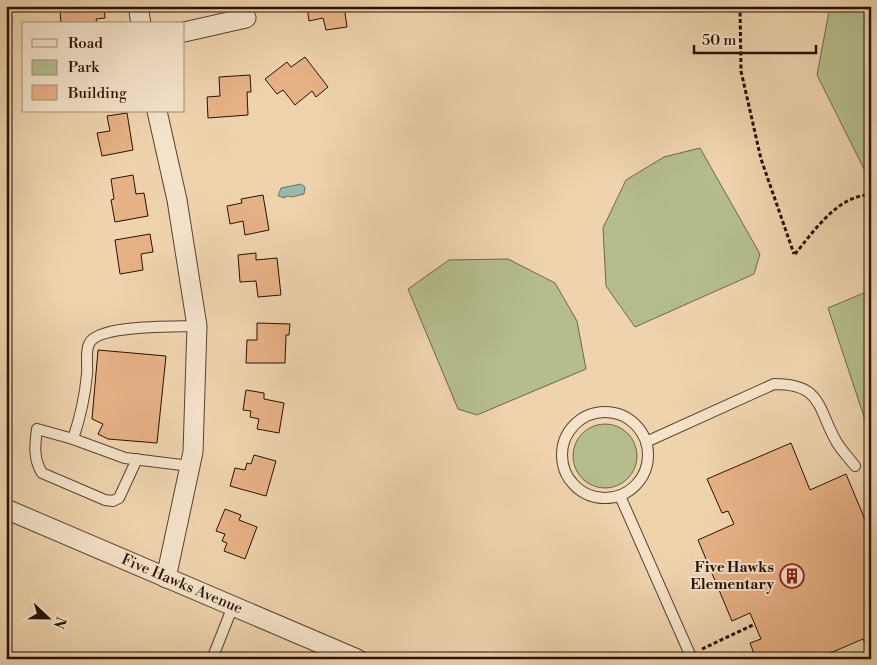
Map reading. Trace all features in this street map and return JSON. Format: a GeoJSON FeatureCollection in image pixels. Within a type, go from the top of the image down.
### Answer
{"type":"FeatureCollection","features":[{"type":"Feature","properties":{"kind":"street"},"geometry":{"type":"LineString","coordinates":[[138,6],[141,22]]}},
{"type":"Feature","properties":{"kind":"street"},"geometry":{"type":"LineString","coordinates":[[185,32],[246,18]]}},
{"type":"Feature","properties":{"kind":"street"},"geometry":{"type":"LineString","coordinates":[[157,112],[177,200],[197,326],[193,452],[166,578]]}},
{"type":"Feature","properties":{"kind":"street","name":"Five Hawks Avenue"},"geometry":{"type":"LineString","coordinates":[[6,509],[357,659]]}},
{"type":"Feature","properties":{"kind":"lane"},"geometry":{"type":"LineString","coordinates":[[73,439],[81,416],[87,376],[88,345],[96,336],[118,331],[197,326]]}},
{"type":"Feature","properties":{"kind":"lane"},"geometry":{"type":"LineString","coordinates":[[646,442],[774,384],[802,386],[819,402],[836,442],[855,466]]}},
{"type":"Feature","properties":{"kind":"lane"},"geometry":{"type":"LineString","coordinates":[[602,411],[619,413],[639,427],[649,449],[648,464],[640,482],[620,496],[606,499],[588,496],[575,488],[566,475],[561,461],[566,434],[577,421],[591,413],[602,411]]}},
{"type":"Feature","properties":{"kind":"lane"},"geometry":{"type":"LineString","coordinates":[[137,460],[119,498],[112,501],[42,473],[36,464],[37,429],[73,439],[125,458],[190,466]]}},
{"type":"Feature","properties":{"kind":"lane"},"geometry":{"type":"LineString","coordinates":[[620,496],[691,656]]}},
{"type":"Feature","properties":{"kind":"lane"},"geometry":{"type":"LineString","coordinates":[[214,658],[234,606]]}},
{"type":"Feature","properties":{"kind":"path"},"geometry":{"type":"LineString","coordinates":[[735,6],[740,11]]}},
{"type":"Feature","properties":{"kind":"path"},"geometry":{"type":"LineString","coordinates":[[740,6],[741,71],[761,159],[794,254],[820,224],[854,196],[871,195]]}},
{"type":"Feature","properties":{"kind":"path"},"geometry":{"type":"LineString","coordinates":[[691,656],[754,624]]}},
{"type":"Feature","properties":{"kind":"green space"},"geometry":{"type":"Polygon","coordinates":[[[830,6],[871,6],[871,183],[817,75],[830,6]]]}},
{"type":"Feature","properties":{"kind":"green space"},"geometry":{"type":"Polygon","coordinates":[[[700,148],[760,254],[754,274],[635,327],[606,286],[603,228],[626,180],[664,157],[700,148]]]}},
{"type":"Feature","properties":{"kind":"green space"},"geometry":{"type":"Polygon","coordinates":[[[508,259],[555,283],[577,321],[586,369],[477,415],[458,409],[408,289],[449,260],[508,259]]]}},
{"type":"Feature","properties":{"kind":"green space"},"geometry":{"type":"Polygon","coordinates":[[[871,290],[871,438],[828,308],[871,290]]]}},
{"type":"Feature","properties":{"kind":"green space"},"geometry":{"type":"Polygon","coordinates":[[[605,424],[623,430],[631,438],[637,456],[631,474],[623,482],[605,488],[587,482],[579,474],[573,456],[579,438],[587,430],[605,424]]]}},
{"type":"Feature","properties":{"kind":"shaded area"},"geometry":{"type":"Polygon","coordinates":[[[301,184],[305,187],[304,194],[292,197],[286,196],[285,198],[278,196],[281,188],[301,184]]]}},
{"type":"Feature","properties":{"kind":"building"},"geometry":{"type":"Polygon","coordinates":[[[79,6],[104,6],[105,18],[96,19],[97,22],[61,22],[60,11],[79,9],[79,6]]]}},
{"type":"Feature","properties":{"kind":"building"},"geometry":{"type":"Polygon","coordinates":[[[307,6],[344,6],[347,27],[326,30],[323,18],[309,21],[307,6]]]}},
{"type":"Feature","properties":{"kind":"building"},"geometry":{"type":"Polygon","coordinates":[[[305,57],[328,87],[316,97],[312,91],[295,105],[283,90],[277,94],[265,79],[287,62],[291,67],[305,57]]]}},
{"type":"Feature","properties":{"kind":"building"},"geometry":{"type":"Polygon","coordinates":[[[250,75],[251,92],[247,92],[248,115],[208,118],[207,97],[220,96],[219,77],[250,75]]]}},
{"type":"Feature","properties":{"kind":"building"},"geometry":{"type":"Polygon","coordinates":[[[127,113],[133,150],[102,156],[97,133],[110,131],[107,116],[127,113]]]}},
{"type":"Feature","properties":{"kind":"building"},"geometry":{"type":"Polygon","coordinates":[[[133,175],[136,194],[144,193],[148,216],[115,222],[111,200],[114,199],[111,179],[133,175]]]}},
{"type":"Feature","properties":{"kind":"building"},"geometry":{"type":"Polygon","coordinates":[[[263,195],[269,230],[245,235],[243,221],[230,224],[227,206],[242,203],[241,199],[263,195]]]}},
{"type":"Feature","properties":{"kind":"building"},"geometry":{"type":"Polygon","coordinates":[[[150,234],[153,252],[141,254],[143,270],[120,274],[115,240],[150,234]]]}},
{"type":"Feature","properties":{"kind":"building"},"geometry":{"type":"Polygon","coordinates":[[[256,253],[256,260],[277,258],[281,295],[258,297],[256,281],[240,282],[238,255],[256,253]]]}},
{"type":"Feature","properties":{"kind":"building"},"geometry":{"type":"Polygon","coordinates":[[[257,323],[290,324],[289,335],[286,335],[285,363],[246,363],[247,340],[257,340],[257,323]]]}},
{"type":"Feature","properties":{"kind":"building"},"geometry":{"type":"Polygon","coordinates":[[[98,350],[166,356],[157,443],[108,439],[98,434],[103,424],[92,419],[98,350]]]}},
{"type":"Feature","properties":{"kind":"building"},"geometry":{"type":"Polygon","coordinates":[[[246,390],[264,393],[264,399],[284,403],[279,433],[257,429],[259,419],[250,417],[251,411],[243,410],[246,390]]]}},
{"type":"Feature","properties":{"kind":"building","name":"Five Hawks Elementary"},"geometry":{"type":"Polygon","coordinates":[[[791,443],[810,490],[846,474],[871,534],[871,648],[868,649],[863,639],[828,654],[830,659],[756,659],[750,643],[761,639],[750,613],[732,621],[698,540],[734,524],[728,511],[722,513],[707,479],[791,443]]]}},
{"type":"Feature","properties":{"kind":"building"},"geometry":{"type":"Polygon","coordinates":[[[254,455],[276,461],[266,496],[230,486],[235,468],[245,470],[247,463],[251,464],[254,455]]]}},
{"type":"Feature","properties":{"kind":"building"},"geometry":{"type":"Polygon","coordinates":[[[225,509],[241,515],[239,520],[257,527],[245,559],[224,551],[227,543],[222,541],[225,534],[216,531],[225,509]]]}},
{"type":"Feature","properties":{"kind":"place","name":"Five Hawks Elementary"},"geometry":{"type":"Point","coordinates":[792,576]}}]}
